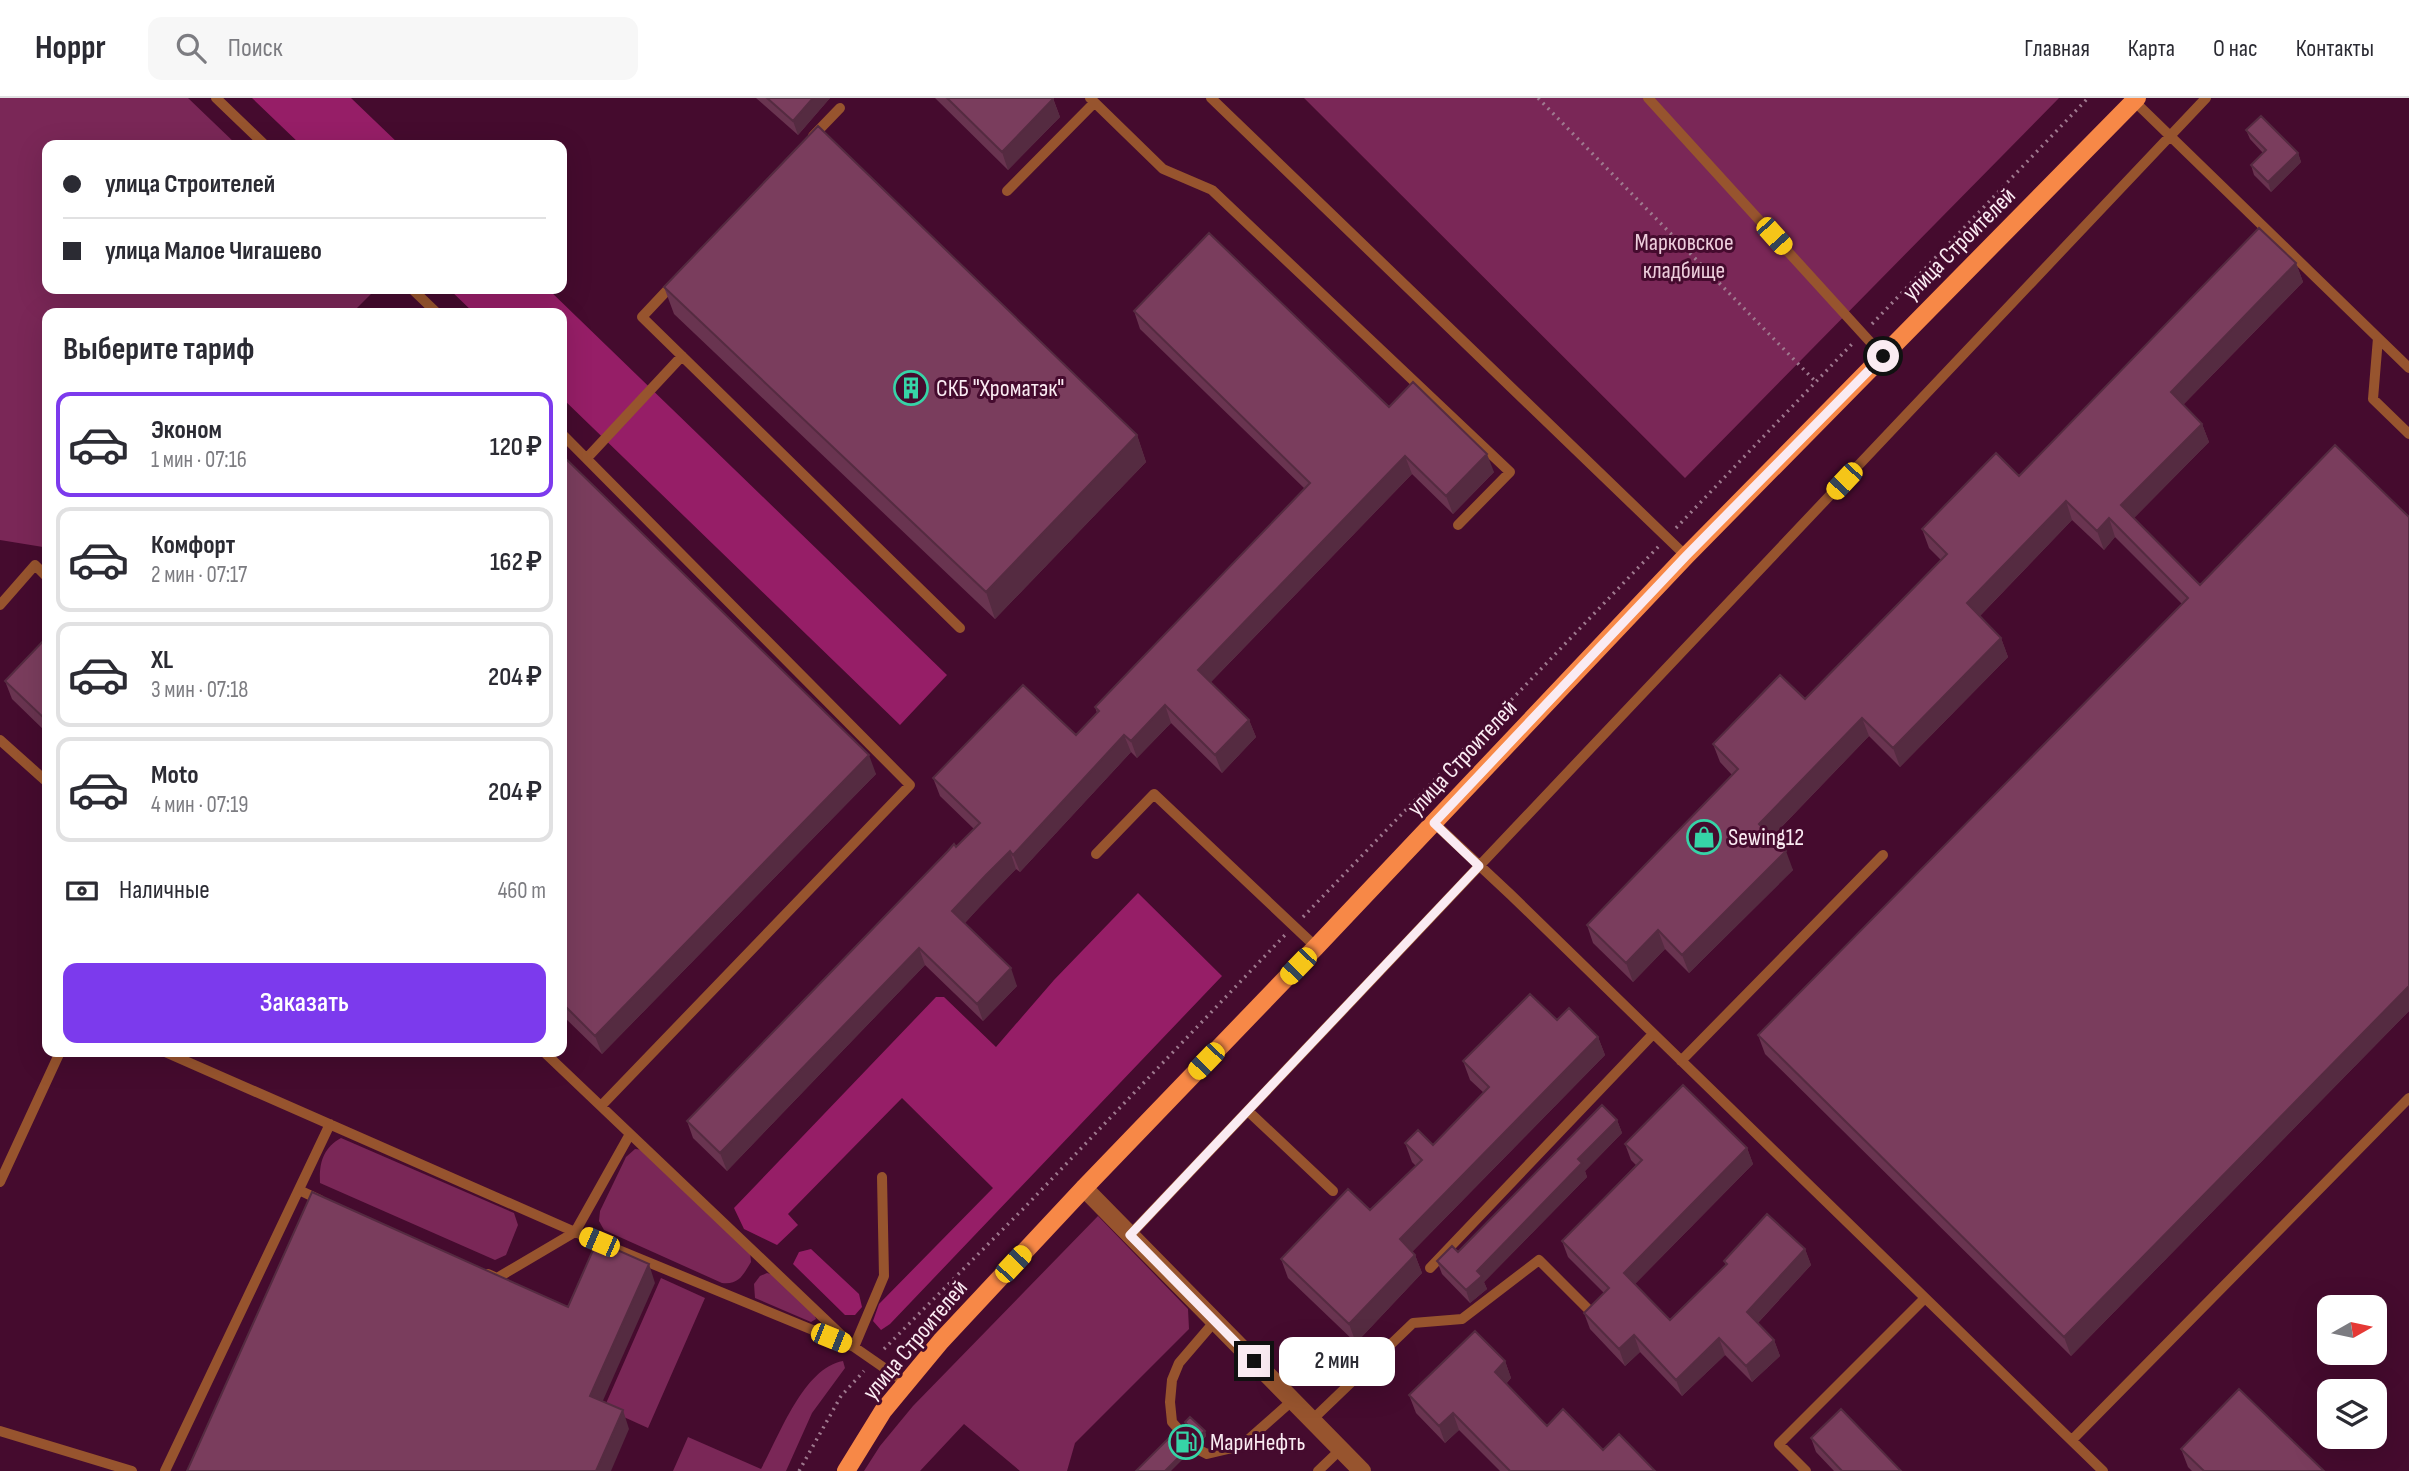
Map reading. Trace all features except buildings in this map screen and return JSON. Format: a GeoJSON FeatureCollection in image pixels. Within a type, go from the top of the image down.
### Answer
{"type":"FeatureCollection","features":[{"type":"Feature","properties":{"kind":"main road","name":"улица Строителей"},"geometry":{"type":"LineString","coordinates":[[846,1471],[883,1411],[941,1341],[1084,1188],[1686,556],[2136,99]]}},
{"type":"Feature","properties":{"kind":"street"},"geometry":{"type":"LineString","coordinates":[[1084,1188],[1362,1471]]}},
{"type":"Feature","properties":{"kind":"lane"},"geometry":{"type":"LineString","coordinates":[[216,98],[260,140]]}},
{"type":"Feature","properties":{"kind":"lane"},"geometry":{"type":"LineString","coordinates":[[1211,98],[1686,556]]}},
{"type":"Feature","properties":{"kind":"lane"},"geometry":{"type":"LineString","coordinates":[[1648,98],[1883,356]]}},
{"type":"Feature","properties":{"kind":"lane"},"geometry":{"type":"LineString","coordinates":[[1130,1235],[2206,98]]}},
{"type":"Feature","properties":{"kind":"lane"},"geometry":{"type":"LineString","coordinates":[[2136,99],[2170,136],[2409,368]]}},
{"type":"Feature","properties":{"kind":"lane"},"geometry":{"type":"LineString","coordinates":[[1006,191],[1092,100],[1163,169],[1212,190],[1510,472],[1458,526]]}},
{"type":"Feature","properties":{"kind":"lane"},"geometry":{"type":"LineString","coordinates":[[802,148],[839,108]]}},
{"type":"Feature","properties":{"kind":"lane"},"geometry":{"type":"LineString","coordinates":[[680,278],[642,317],[960,628]]}},
{"type":"Feature","properties":{"kind":"lane"},"geometry":{"type":"LineString","coordinates":[[417,294],[432,308]]}},
{"type":"Feature","properties":{"kind":"lane"},"geometry":{"type":"LineString","coordinates":[[2378,338],[2373,399],[2409,434]]}},
{"type":"Feature","properties":{"kind":"lane"},"geometry":{"type":"LineString","coordinates":[[587,457],[682,356]]}},
{"type":"Feature","properties":{"kind":"lane"},"geometry":{"type":"LineString","coordinates":[[567,439],[911,785],[601,1105]]}},
{"type":"Feature","properties":{"kind":"lane"},"geometry":{"type":"LineString","coordinates":[[0,605],[35,565],[42,572]]}},
{"type":"Feature","properties":{"kind":"lane"},"geometry":{"type":"LineString","coordinates":[[0,740],[42,778]]}},
{"type":"Feature","properties":{"kind":"lane"},"geometry":{"type":"LineString","coordinates":[[1096,854],[1154,794],[1316,947]]}},
{"type":"Feature","properties":{"kind":"lane"},"geometry":{"type":"LineString","coordinates":[[1434,823],[2103,1471]]}},
{"type":"Feature","properties":{"kind":"lane"},"geometry":{"type":"LineString","coordinates":[[1681,1061],[1883,855]]}},
{"type":"Feature","properties":{"kind":"lane"},"geometry":{"type":"LineString","coordinates":[[1430,1268],[1653,1034]]}},
{"type":"Feature","properties":{"kind":"lane"},"geometry":{"type":"LineString","coordinates":[[0,1182],[58,1057]]}},
{"type":"Feature","properties":{"kind":"lane"},"geometry":{"type":"LineString","coordinates":[[176,1057],[575,1232],[853,1347]]}},
{"type":"Feature","properties":{"kind":"lane"},"geometry":{"type":"LineString","coordinates":[[549,1057],[853,1347],[906,1383]]}},
{"type":"Feature","properties":{"kind":"lane"},"geometry":{"type":"LineString","coordinates":[[2072,1440],[2409,1098]]}},
{"type":"Feature","properties":{"kind":"lane"},"geometry":{"type":"LineString","coordinates":[[1248,1111],[1333,1191]]}},
{"type":"Feature","properties":{"kind":"lane"},"geometry":{"type":"LineString","coordinates":[[165,1471],[330,1124]]}},
{"type":"Feature","properties":{"kind":"lane"},"geometry":{"type":"LineString","coordinates":[[472,1267],[497,1278],[575,1232],[630,1134]]}},
{"type":"Feature","properties":{"kind":"lane"},"geometry":{"type":"LineString","coordinates":[[853,1347],[884,1276],[882,1177]]}},
{"type":"Feature","properties":{"kind":"lane"},"geometry":{"type":"LineString","coordinates":[[299,1190],[336,1206]]}},
{"type":"Feature","properties":{"kind":"lane"},"geometry":{"type":"LineString","coordinates":[[1312,1420],[1413,1323],[1462,1320],[1539,1260],[1589,1310]]}},
{"type":"Feature","properties":{"kind":"lane"},"geometry":{"type":"LineString","coordinates":[[1806,1471],[1779,1444],[1925,1298]]}},
{"type":"Feature","properties":{"kind":"lane"},"geometry":{"type":"LineString","coordinates":[[1215,1321],[1180,1363],[1172,1380],[1172,1422],[1195,1448],[1207,1454],[1241,1446],[1293,1400]]}},
{"type":"Feature","properties":{"kind":"lane"},"geometry":{"type":"LineString","coordinates":[[0,1431],[132,1471]]}},
{"type":"Feature","properties":{"kind":"lane"},"geometry":{"type":"LineString","coordinates":[[1318,1471],[1341,1449]]}},
{"type":"Feature","properties":{"kind":"path"},"geometry":{"type":"LineString","coordinates":[[1538,98],[1816,382]]}},
{"type":"Feature","properties":{"kind":"path"},"geometry":{"type":"LineString","coordinates":[[799,1471],[841,1396],[910,1321],[1025,1207],[2088,98]]}},
{"type":"Feature","properties":{"kind":"green space"},"geometry":{"type":"Polygon","coordinates":[[[0,98],[188,98],[232,140],[42,140],[42,294],[371,294],[357,308],[42,308],[42,547],[0,540],[0,98]]]}},
{"type":"Feature","properties":{"kind":"green space","name":"Марковское кладбище"},"geometry":{"type":"Polygon","coordinates":[[[1304,98],[2059,98],[1685,478],[1304,98]]]}},
{"type":"Feature","properties":{"kind":"green space"},"geometry":{"type":"Polygon","coordinates":[[[341,1138],[514,1213],[518,1225],[506,1255],[495,1260],[320,1183],[323,1157],[330,1146],[341,1138]]]}},
{"type":"Feature","properties":{"kind":"green space"},"geometry":{"type":"Polygon","coordinates":[[[635,1149],[644,1150],[750,1252],[751,1262],[740,1278],[722,1283],[604,1230],[599,1221],[600,1211],[626,1157],[635,1149]]]}},
{"type":"Feature","properties":{"kind":"green space"},"geometry":{"type":"Polygon","coordinates":[[[1098,1216],[1188,1309],[1189,1329],[1075,1443],[1067,1471],[1020,1471],[964,1424],[920,1471],[864,1471],[880,1446],[913,1406],[1098,1216]]]}},
{"type":"Feature","properties":{"kind":"green space"},"geometry":{"type":"Polygon","coordinates":[[[767,1273],[774,1275],[816,1319],[811,1322],[755,1298],[754,1284],[760,1276],[767,1273]]]}},
{"type":"Feature","properties":{"kind":"green space"},"geometry":{"type":"Polygon","coordinates":[[[661,1278],[705,1298],[648,1428],[604,1408],[661,1278]]]}},
{"type":"Feature","properties":{"kind":"green space"},"geometry":{"type":"Polygon","coordinates":[[[843,1361],[845,1368],[812,1413],[786,1471],[673,1471],[688,1437],[761,1469],[804,1390],[829,1366],[843,1361]]]}},
{"type":"Feature","properties":{"kind":"shaded area"},"geometry":{"type":"Polygon","coordinates":[[[252,98],[351,98],[395,140],[296,140],[252,98]]]}},
{"type":"Feature","properties":{"kind":"shaded area"},"geometry":{"type":"Polygon","coordinates":[[[454,294],[553,294],[947,675],[900,725],[567,403],[567,308],[469,308],[454,294]]]}},
{"type":"Feature","properties":{"kind":"shaded area"},"geometry":{"type":"Polygon","coordinates":[[[1138,893],[1222,976],[890,1324],[881,1330],[873,1321],[879,1304],[993,1188],[902,1098],[788,1214],[798,1225],[777,1245],[744,1229],[734,1208],[936,997],[944,997],[996,1047],[1054,980],[1138,893]]]}},
{"type":"Feature","properties":{"kind":"shaded area"},"geometry":{"type":"Polygon","coordinates":[[[811,1249],[859,1294],[862,1307],[855,1315],[845,1315],[793,1264],[799,1252],[811,1249]]]}},
{"type":"Feature","properties":{"kind":"place","name":"СКБ \"Хроматэк\""},"geometry":{"type":"Point","coordinates":[911,388]}},
{"type":"Feature","properties":{"kind":"place","name":"Sewing12"},"geometry":{"type":"Point","coordinates":[1704,837]}},
{"type":"Feature","properties":{"kind":"place","name":"МариНефть"},"geometry":{"type":"Point","coordinates":[1186,1442]}},
{"type":"Feature","properties":{"kind":"route"},"geometry":{"type":"LineString","coordinates":[[1254,1361],[1130,1235],[1479,866],[1434,823],[1686,556],[1883,356]]}}]}
